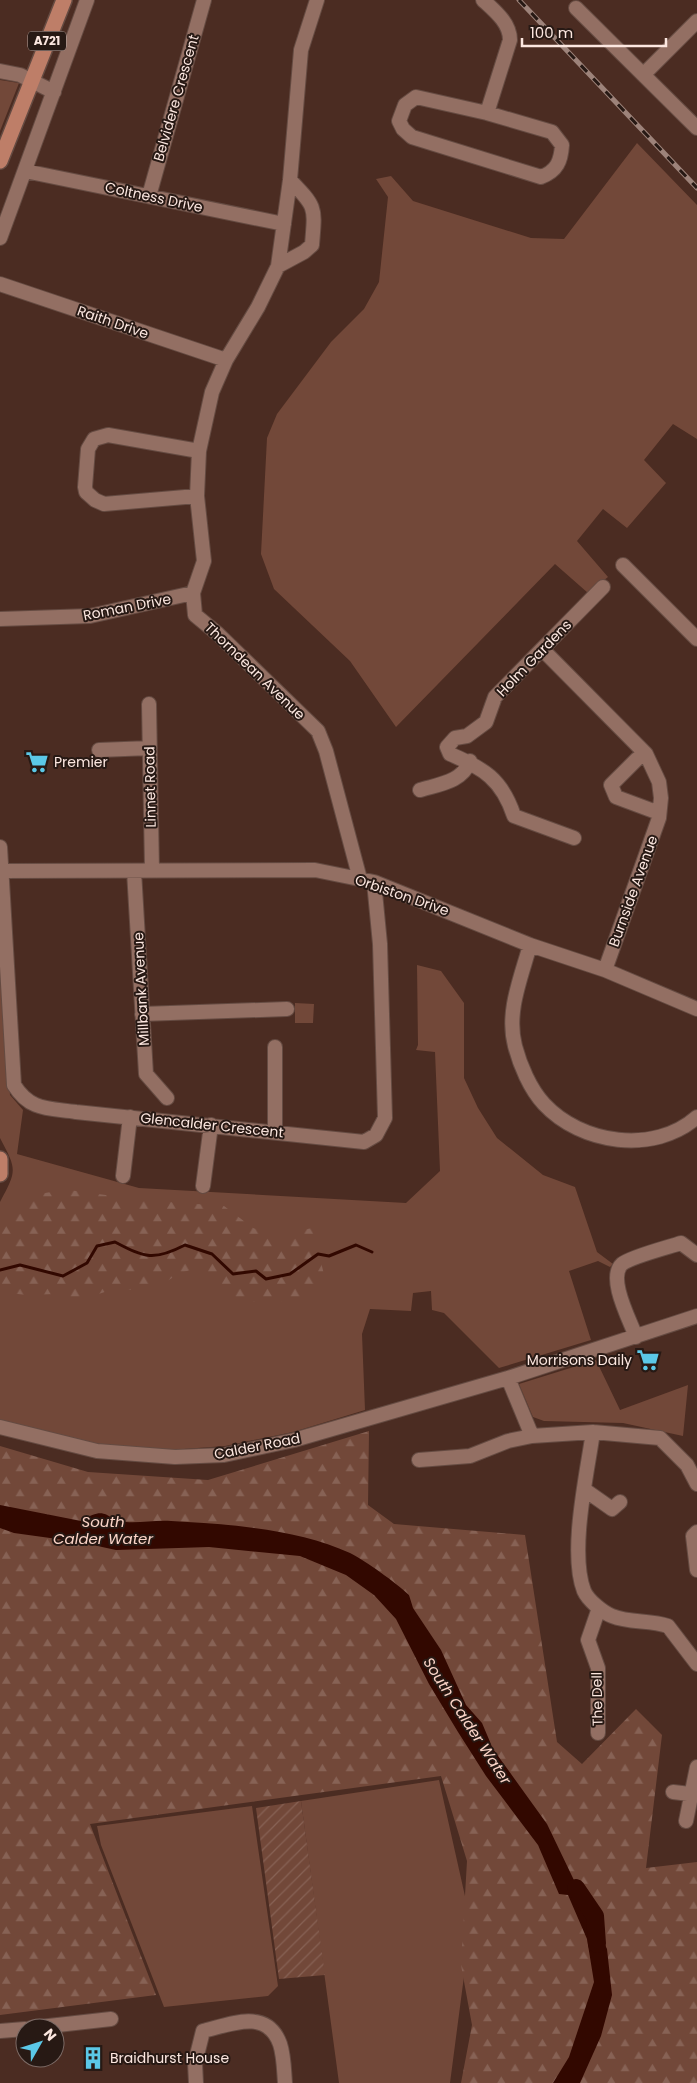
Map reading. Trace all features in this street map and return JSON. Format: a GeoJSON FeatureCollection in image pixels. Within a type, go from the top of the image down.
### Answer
{"type":"FeatureCollection","features":[{"type":"Feature","properties":{"kind":"main road","name":"A721"},"geometry":{"type":"LineString","coordinates":[[0,161],[64,0]]}},
{"type":"Feature","properties":{"kind":"main road"},"geometry":{"type":"LineString","coordinates":[[0,1159],[2,1168],[0,1174]]}},
{"type":"Feature","properties":{"kind":"street"},"geometry":{"type":"LineString","coordinates":[[0,238],[87,0]]}},
{"type":"Feature","properties":{"kind":"street","name":"Belvidere Crescent"},"geometry":{"type":"LineString","coordinates":[[148,196],[204,0]]}},
{"type":"Feature","properties":{"kind":"street","name":"Thorndean Avenue"},"geometry":{"type":"LineString","coordinates":[[317,0],[301,50],[290,180],[278,266],[258,307],[226,360],[212,392],[199,451],[197,496],[204,560],[193,593],[195,615],[218,634],[318,731],[326,751],[360,878]]}},
{"type":"Feature","properties":{"kind":"street"},"geometry":{"type":"LineString","coordinates":[[483,0],[502,19],[510,32],[510,40],[487,113]]}},
{"type":"Feature","properties":{"kind":"street"},"geometry":{"type":"LineString","coordinates":[[576,8],[697,128]]}},
{"type":"Feature","properties":{"kind":"street"},"geometry":{"type":"LineString","coordinates":[[644,74],[697,21]]}},
{"type":"Feature","properties":{"kind":"street"},"geometry":{"type":"LineString","coordinates":[[0,71],[20,75],[54,92]]}},
{"type":"Feature","properties":{"kind":"street"},"geometry":{"type":"LineString","coordinates":[[416,97],[487,113],[552,132],[562,145],[561,157],[555,170],[541,177],[496,165],[412,137],[403,130],[400,121],[405,105],[416,97]]}},
{"type":"Feature","properties":{"kind":"street","name":"Coltness Drive"},"geometry":{"type":"LineString","coordinates":[[25,171],[284,224]]}},
{"type":"Feature","properties":{"kind":"street"},"geometry":{"type":"LineString","coordinates":[[278,266],[304,252],[312,245],[315,211],[311,202],[290,180]]}},
{"type":"Feature","properties":{"kind":"street","name":"Raith Drive"},"geometry":{"type":"LineString","coordinates":[[0,284],[226,360]]}},
{"type":"Feature","properties":{"kind":"street"},"geometry":{"type":"LineString","coordinates":[[197,496],[104,504],[90,497],[85,487],[88,449],[94,440],[101,436],[108,435],[199,451]]}},
{"type":"Feature","properties":{"kind":"street"},"geometry":{"type":"LineString","coordinates":[[624,565],[697,639]]}},
{"type":"Feature","properties":{"kind":"street","name":"Holm Gardens"},"geometry":{"type":"LineString","coordinates":[[574,838],[514,816],[498,782],[470,761],[450,754],[447,747],[455,738],[467,736],[486,722],[494,697],[603,588]]}},
{"type":"Feature","properties":{"kind":"street","name":"Roman Drive"},"geometry":{"type":"LineString","coordinates":[[0,619],[90,616],[193,593]]}},
{"type":"Feature","properties":{"kind":"street","name":"Burnside Avenue"},"geometry":{"type":"LineString","coordinates":[[542,649],[646,754],[657,775],[661,798],[659,818],[606,970]]}},
{"type":"Feature","properties":{"kind":"street","name":"Linnet Road"},"geometry":{"type":"LineString","coordinates":[[149,704],[152,870]]}},
{"type":"Feature","properties":{"kind":"street"},"geometry":{"type":"LineString","coordinates":[[99,750],[150,748]]}},
{"type":"Feature","properties":{"kind":"street"},"geometry":{"type":"LineString","coordinates":[[646,754],[637,759],[611,785],[612,791],[616,797],[659,813]]}},
{"type":"Feature","properties":{"kind":"street"},"geometry":{"type":"LineString","coordinates":[[420,790],[455,779],[466,771],[470,761]]}},
{"type":"Feature","properties":{"kind":"street","name":"Glencalder Crescent"},"geometry":{"type":"LineString","coordinates":[[0,847],[14,1085],[22,1097],[35,1106],[364,1142],[376,1135],[385,1118],[380,944],[374,882]]}},
{"type":"Feature","properties":{"kind":"street","name":"Orbiston Drive"},"geometry":{"type":"LineString","coordinates":[[0,871],[315,870],[360,878],[530,945],[606,970],[697,1009]]}},
{"type":"Feature","properties":{"kind":"street","name":"Millbank Avenue"},"geometry":{"type":"LineString","coordinates":[[134,871],[146,1074],[167,1098]]}},
{"type":"Feature","properties":{"kind":"street"},"geometry":{"type":"LineString","coordinates":[[530,945],[511,1015],[514,1045],[521,1065],[544,1103],[576,1127],[617,1140],[644,1141],[660,1138],[697,1118]]}},
{"type":"Feature","properties":{"kind":"street"},"geometry":{"type":"LineString","coordinates":[[142,1014],[287,1009]]}},
{"type":"Feature","properties":{"kind":"street"},"geometry":{"type":"LineString","coordinates":[[275,1048],[275,1132]]}},
{"type":"Feature","properties":{"kind":"street"},"geometry":{"type":"LineString","coordinates":[[123,1176],[130,1117]]}},
{"type":"Feature","properties":{"kind":"street"},"geometry":{"type":"LineString","coordinates":[[203,1186],[211,1125]]}},
{"type":"Feature","properties":{"kind":"street"},"geometry":{"type":"LineString","coordinates":[[636,1337],[616,1285],[616,1272],[623,1263],[681,1242],[697,1255]]}},
{"type":"Feature","properties":{"kind":"street","name":"Calder Road"},"geometry":{"type":"LineString","coordinates":[[0,1427],[97,1451],[175,1457],[224,1455],[294,1440],[508,1378],[697,1317]]}},
{"type":"Feature","properties":{"kind":"street"},"geometry":{"type":"LineString","coordinates":[[508,1378],[532,1436]]}},
{"type":"Feature","properties":{"kind":"street"},"geometry":{"type":"LineString","coordinates":[[593,1432],[579,1519],[580,1577],[585,1593],[599,1608],[612,1616],[668,1626],[697,1664]]}},
{"type":"Feature","properties":{"kind":"street"},"geometry":{"type":"LineString","coordinates":[[419,1460],[470,1456],[508,1441],[532,1436],[593,1432],[660,1438],[687,1465],[697,1484]]}},
{"type":"Feature","properties":{"kind":"street"},"geometry":{"type":"LineString","coordinates":[[585,1490],[616,1510]]}},
{"type":"Feature","properties":{"kind":"street"},"geometry":{"type":"LineString","coordinates":[[697,1532],[693,1536],[693,1544],[697,1570]]}},
{"type":"Feature","properties":{"kind":"street","name":"The Dell"},"geometry":{"type":"LineString","coordinates":[[598,1733],[598,1668],[588,1640],[599,1608]]}},
{"type":"Feature","properties":{"kind":"street"},"geometry":{"type":"LineString","coordinates":[[686,1821],[697,1767]]}},
{"type":"Feature","properties":{"kind":"street"},"geometry":{"type":"LineString","coordinates":[[673,1792],[690,1794]]}},
{"type":"Feature","properties":{"kind":"street"},"geometry":{"type":"LineString","coordinates":[[65,2024],[111,2019]]}},
{"type":"Feature","properties":{"kind":"street"},"geometry":{"type":"LineString","coordinates":[[196,2083],[195,2062],[204,2031],[252,2020],[271,2028],[280,2045],[285,2083]]}},
{"type":"Feature","properties":{"kind":"street"},"geometry":{"type":"LineString","coordinates":[[0,2031],[15,2030]]}},
{"type":"Feature","properties":{"kind":"green space"},"geometry":{"type":"Polygon","coordinates":[[[0,80],[19,83],[0,131],[0,80]]]}},
{"type":"Feature","properties":{"kind":"green space"},"geometry":{"type":"Polygon","coordinates":[[[637,143],[697,205],[697,439],[673,424],[644,460],[666,483],[627,528],[603,509],[577,541],[608,577],[588,593],[555,564],[396,727],[350,661],[274,589],[261,554],[267,438],[277,414],[331,342],[364,309],[379,282],[388,197],[376,179],[391,176],[413,201],[531,238],[564,239],[637,143]]]}},
{"type":"Feature","properties":{"kind":"green space"},"geometry":{"type":"Polygon","coordinates":[[[0,913],[10,1095],[23,1110],[17,1154],[139,1188],[406,1203],[440,1171],[435,1052],[416,1050],[418,1045],[417,965],[441,971],[464,1003],[464,1078],[478,1108],[497,1138],[543,1175],[575,1187],[597,1252],[613,1264],[610,1267],[598,1261],[569,1271],[591,1340],[499,1368],[444,1313],[432,1310],[431,1291],[413,1293],[411,1311],[370,1309],[362,1334],[365,1410],[293,1432],[225,1446],[170,1450],[105,1446],[0,1420],[0,1202],[10,1183],[13,1170],[10,1157],[0,1138],[0,913]]]}},
{"type":"Feature","properties":{"kind":"green space"},"geometry":{"type":"Polygon","coordinates":[[[295,1003],[314,1004],[313,1023],[295,1023],[295,1003]]]}},
{"type":"Feature","properties":{"kind":"green space"},"geometry":{"type":"Polygon","coordinates":[[[69,1190],[142,1200],[224,1206],[253,1228],[277,1236],[312,1228],[325,1278],[317,1294],[267,1304],[230,1297],[201,1267],[180,1273],[151,1291],[114,1289],[80,1300],[55,1294],[27,1295],[0,1292],[0,1223],[16,1206],[30,1197],[69,1190]]]}},
{"type":"Feature","properties":{"kind":"green space"},"geometry":{"type":"Polygon","coordinates":[[[596,1360],[620,1410],[688,1385],[683,1436],[623,1423],[544,1421],[533,1417],[519,1384],[596,1360]]]}},
{"type":"Feature","properties":{"kind":"green space"},"geometry":{"type":"Polygon","coordinates":[[[369,1431],[368,1505],[394,1524],[525,1535],[557,1742],[582,1764],[636,1709],[662,1735],[646,1868],[697,1862],[697,2083],[461,2083],[472,2025],[461,1965],[467,1861],[441,1776],[90,1824],[156,1995],[0,2015],[0,1446],[88,1472],[208,1480],[369,1431]]]}},
{"type":"Feature","properties":{"kind":"green space"},"geometry":{"type":"Polygon","coordinates":[[[439,1780],[471,1923],[450,2083],[339,2083],[301,1801],[439,1780]]]}},
{"type":"Feature","properties":{"kind":"green space"},"geometry":{"type":"Polygon","coordinates":[[[301,1801],[325,1975],[279,1979],[256,1808],[301,1801]]]}},
{"type":"Feature","properties":{"kind":"green space"},"geometry":{"type":"Polygon","coordinates":[[[252,1806],[278,1986],[268,1996],[164,2007],[101,1845],[97,1826],[252,1806]]]}},
{"type":"Feature","properties":{"kind":"water","name":"South Calder Water"},"geometry":{"type":"Polygon","coordinates":[[[0,1505],[81,1521],[102,1513],[119,1521],[126,1522],[193,1522],[286,1533],[308,1538],[350,1553],[381,1572],[409,1595],[413,1608],[441,1650],[466,1705],[482,1723],[493,1749],[547,1824],[607,1949],[612,1995],[601,2036],[580,2083],[553,2083],[569,2057],[594,1982],[587,1939],[568,1895],[559,1894],[538,1845],[486,1776],[429,1684],[396,1619],[374,1595],[346,1575],[300,1556],[209,1547],[116,1550],[79,1542],[14,1533],[0,1528],[0,1505]]]}},
{"type":"Feature","properties":{"kind":"waterway"},"geometry":{"type":"LineString","coordinates":[[0,1270],[20,1265],[63,1276],[87,1263],[97,1246],[115,1242],[142,1254],[150,1255],[165,1254],[185,1245],[212,1254],[233,1274],[256,1271],[266,1279],[290,1274],[318,1254],[329,1256],[356,1245],[372,1252]]}},
{"type":"Feature","properties":{"kind":"waterway","name":"South Calder Water"},"geometry":{"type":"LineString","coordinates":[[576,1888],[595,1916],[597,1944]]}},
{"type":"Feature","properties":{"kind":"railway"},"geometry":{"type":"LineString","coordinates":[[519,0],[697,188]]}},
{"type":"Feature","properties":{"kind":"place","name":"Premier"},"geometry":{"type":"Point","coordinates":[37,762]}},
{"type":"Feature","properties":{"kind":"place","name":"Morrisons Daily"},"geometry":{"type":"Point","coordinates":[648,1360]}},
{"type":"Feature","properties":{"kind":"place","name":"Braidhurst House"},"geometry":{"type":"Point","coordinates":[93,2058]}}]}
